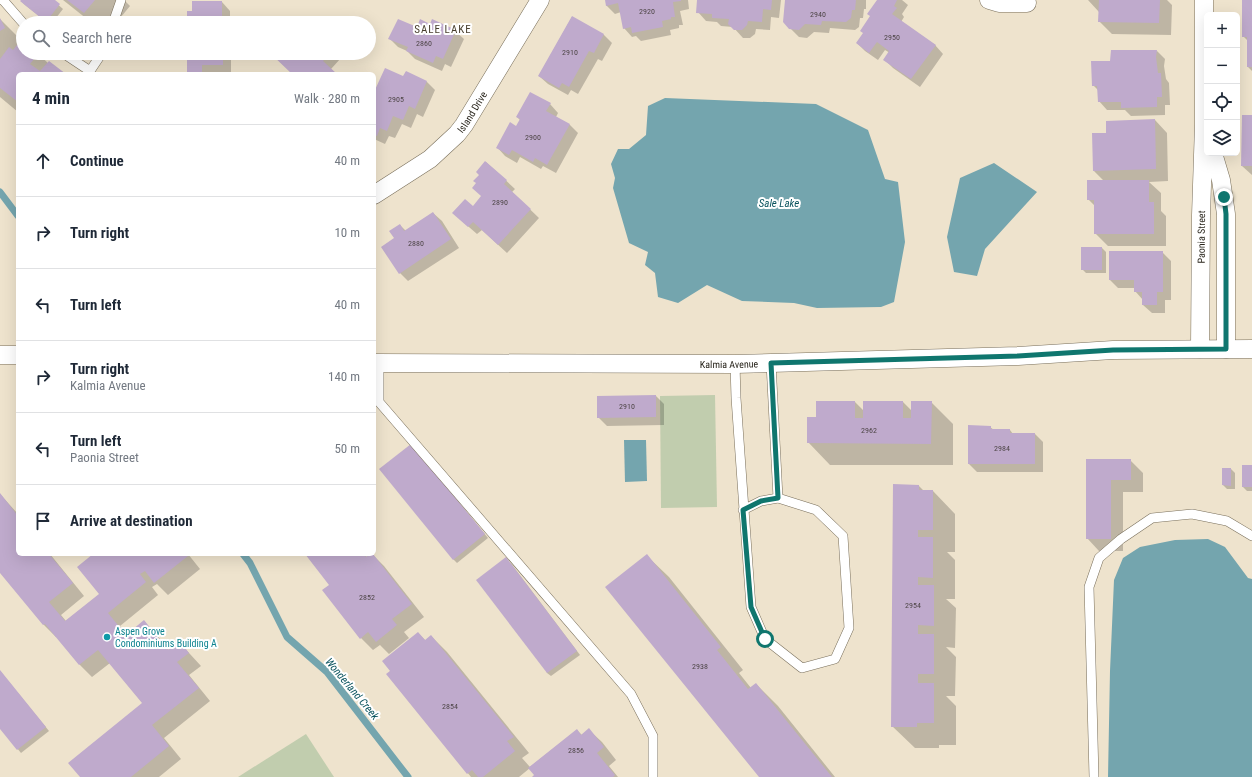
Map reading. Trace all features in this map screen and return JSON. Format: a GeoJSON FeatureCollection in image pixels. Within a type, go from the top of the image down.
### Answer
{"type":"FeatureCollection","features":[{"type":"Feature","properties":{"kind":"street"},"geometry":{"type":"LineString","coordinates":[[989,0],[999,3],[1027,3]]}},
{"type":"Feature","properties":{"kind":"street","name":"Paonia Street"},"geometry":{"type":"LineString","coordinates":[[1204,0],[1206,120]]}},
{"type":"Feature","properties":{"kind":"street","name":"Island Drive"},"geometry":{"type":"LineString","coordinates":[[376,194],[430,159],[457,134],[464,125],[534,2]]}},
{"type":"Feature","properties":{"kind":"street","name":"Paonia Street"},"geometry":{"type":"LineString","coordinates":[[1200,349],[1201,215],[1204,156]]}},
{"type":"Feature","properties":{"kind":"street"},"geometry":{"type":"LineString","coordinates":[[1214,156],[1221,180],[1226,214],[1226,349]]}},
{"type":"Feature","properties":{"kind":"street","name":"Kalmia Avenue"},"geometry":{"type":"LineString","coordinates":[[377,363],[736,364],[1018,356],[1113,350],[1252,349]]}},
{"type":"Feature","properties":{"kind":"street"},"geometry":{"type":"LineString","coordinates":[[0,355],[16,355]]}},
{"type":"Feature","properties":{"kind":"lane"},"geometry":{"type":"LineString","coordinates":[[3,0],[17,16]]}},
{"type":"Feature","properties":{"kind":"lane"},"geometry":{"type":"LineString","coordinates":[[115,16],[121,0]]}},
{"type":"Feature","properties":{"kind":"lane"},"geometry":{"type":"LineString","coordinates":[[74,60],[90,71],[97,60]]}},
{"type":"Feature","properties":{"kind":"lane"},"geometry":{"type":"LineString","coordinates":[[377,363],[379,402],[631,694],[653,736],[654,777]]}},
{"type":"Feature","properties":{"kind":"lane"},"geometry":{"type":"LineString","coordinates":[[771,363],[778,498]]}},
{"type":"Feature","properties":{"kind":"lane"},"geometry":{"type":"LineString","coordinates":[[736,364],[736,398],[743,510],[751,607],[765,639],[802,668],[834,659],[848,628],[843,536],[816,510],[778,498],[761,501],[743,510]]}},
{"type":"Feature","properties":{"kind":"lane"},"geometry":{"type":"LineString","coordinates":[[1094,777],[1089,587],[1099,558],[1121,538],[1152,518],[1192,514],[1227,521],[1252,536]]}},
{"type":"Feature","properties":{"kind":"green space"},"geometry":{"type":"Polygon","coordinates":[[[715,395],[717,507],[661,508],[660,396],[715,395]]]}},
{"type":"Feature","properties":{"kind":"green space"},"geometry":{"type":"Polygon","coordinates":[[[306,734],[334,777],[238,777],[306,734]]]}},
{"type":"Feature","properties":{"kind":"water","name":"Sale Lake"},"geometry":{"type":"Polygon","coordinates":[[[665,98],[816,104],[868,130],[885,179],[898,182],[905,242],[894,302],[881,307],[817,308],[794,303],[742,301],[707,285],[678,303],[658,297],[655,273],[645,265],[648,252],[629,243],[613,188],[615,178],[611,164],[618,149],[629,149],[646,135],[648,106],[665,98]]]}},
{"type":"Feature","properties":{"kind":"water"},"geometry":{"type":"Polygon","coordinates":[[[994,163],[1037,192],[985,249],[977,276],[954,272],[947,237],[960,178],[994,163]]]}},
{"type":"Feature","properties":{"kind":"water"},"geometry":{"type":"Polygon","coordinates":[[[624,440],[646,440],[647,481],[625,482],[624,440]]]}},
{"type":"Feature","properties":{"kind":"water"},"geometry":{"type":"Polygon","coordinates":[[[1208,539],[1225,547],[1248,578],[1252,579],[1252,777],[1108,777],[1110,671],[1114,580],[1123,558],[1140,547],[1175,540],[1208,539]]]}},
{"type":"Feature","properties":{"kind":"building"},"geometry":{"type":"Polygon","coordinates":[[[55,0],[60,4],[51,16],[39,16],[20,1],[55,0]]]}},
{"type":"Feature","properties":{"kind":"building"},"geometry":{"type":"Polygon","coordinates":[[[67,0],[95,0],[84,13],[67,0]]]}},
{"type":"Feature","properties":{"kind":"building"},"geometry":{"type":"Polygon","coordinates":[[[605,0],[681,1],[673,2],[675,17],[662,21],[663,27],[632,33],[631,27],[623,29],[618,3],[606,6],[605,0]]]}},
{"type":"Feature","properties":{"kind":"building"},"geometry":{"type":"Polygon","coordinates":[[[697,0],[772,0],[771,10],[763,9],[762,22],[748,21],[747,25],[742,30],[734,30],[728,24],[729,19],[712,18],[712,14],[696,13],[697,0]]]}},
{"type":"Feature","properties":{"kind":"building"},"geometry":{"type":"Polygon","coordinates":[[[785,0],[856,0],[855,10],[852,10],[851,18],[846,22],[822,21],[821,25],[805,24],[799,30],[789,29],[783,22],[785,0]]]}},
{"type":"Feature","properties":{"kind":"building"},"geometry":{"type":"Polygon","coordinates":[[[877,0],[897,0],[894,6],[897,8],[892,14],[936,45],[911,79],[883,60],[889,51],[877,42],[869,53],[856,43],[863,33],[860,31],[870,16],[867,14],[877,0]]]}},
{"type":"Feature","properties":{"kind":"building"},"geometry":{"type":"Polygon","coordinates":[[[1099,0],[1160,0],[1159,23],[1098,22],[1099,0]]]}},
{"type":"Feature","properties":{"kind":"building"},"geometry":{"type":"Polygon","coordinates":[[[1242,0],[1252,0],[1252,67],[1247,67],[1247,37],[1242,37],[1242,0]]]}},
{"type":"Feature","properties":{"kind":"building"},"geometry":{"type":"Polygon","coordinates":[[[192,1],[222,1],[222,16],[187,16],[187,11],[192,11],[192,1]]]}},
{"type":"Feature","properties":{"kind":"building"},"geometry":{"type":"Polygon","coordinates":[[[572,16],[604,34],[594,53],[589,51],[569,87],[562,83],[559,88],[538,76],[572,16]]]}},
{"type":"Feature","properties":{"kind":"building"},"geometry":{"type":"Polygon","coordinates":[[[0,18],[5,28],[0,31],[0,18]]]}},
{"type":"Feature","properties":{"kind":"building"},"geometry":{"type":"Polygon","coordinates":[[[398,19],[417,27],[420,19],[430,24],[432,19],[456,30],[443,59],[436,56],[433,63],[406,51],[408,47],[388,39],[398,19]]]}},
{"type":"Feature","properties":{"kind":"building"},"geometry":{"type":"Polygon","coordinates":[[[16,46],[16,60],[33,60],[30,64],[40,71],[49,61],[63,72],[16,72],[16,100],[0,88],[0,59],[9,47],[13,50],[16,46]]]}},
{"type":"Feature","properties":{"kind":"building"},"geometry":{"type":"Polygon","coordinates":[[[1111,50],[1157,50],[1156,57],[1158,73],[1161,73],[1162,97],[1157,97],[1157,107],[1121,108],[1121,102],[1098,102],[1097,86],[1092,86],[1091,61],[1110,61],[1111,50]]]}},
{"type":"Feature","properties":{"kind":"building"},"geometry":{"type":"Polygon","coordinates":[[[187,60],[223,60],[223,65],[202,65],[202,72],[187,72],[187,60]]]}},
{"type":"Feature","properties":{"kind":"building"},"geometry":{"type":"Polygon","coordinates":[[[277,60],[324,60],[323,61],[335,72],[290,72],[277,60]]]}},
{"type":"Feature","properties":{"kind":"building"},"geometry":{"type":"Polygon","coordinates":[[[385,68],[403,76],[406,71],[427,81],[415,109],[409,106],[403,120],[393,116],[387,131],[380,128],[377,136],[376,88],[385,68]]]}},
{"type":"Feature","properties":{"kind":"building"},"geometry":{"type":"Polygon","coordinates":[[[530,92],[551,103],[546,111],[570,124],[547,165],[535,158],[533,162],[512,150],[509,155],[496,148],[510,122],[516,126],[520,119],[516,117],[530,92]]]}},
{"type":"Feature","properties":{"kind":"building"},"geometry":{"type":"Polygon","coordinates":[[[1242,115],[1252,115],[1252,166],[1241,166],[1242,115]]]}},
{"type":"Feature","properties":{"kind":"building"},"geometry":{"type":"Polygon","coordinates":[[[1155,119],[1156,169],[1093,171],[1092,133],[1106,133],[1106,121],[1155,119]]]}},
{"type":"Feature","properties":{"kind":"building"},"geometry":{"type":"Polygon","coordinates":[[[485,161],[507,180],[504,184],[531,209],[498,245],[473,222],[468,227],[452,213],[465,199],[473,206],[481,196],[472,188],[476,183],[473,181],[479,175],[476,172],[485,161]]]}},
{"type":"Feature","properties":{"kind":"building"},"geometry":{"type":"Polygon","coordinates":[[[1087,180],[1149,180],[1149,202],[1154,202],[1154,234],[1094,234],[1094,200],[1087,200],[1087,180]]]}},
{"type":"Feature","properties":{"kind":"building"},"geometry":{"type":"Polygon","coordinates":[[[433,212],[451,239],[399,274],[381,247],[394,238],[389,231],[400,224],[404,231],[433,212]]]}},
{"type":"Feature","properties":{"kind":"building"},"geometry":{"type":"Polygon","coordinates":[[[1081,247],[1102,247],[1102,270],[1081,270],[1081,247]]]}},
{"type":"Feature","properties":{"kind":"building"},"geometry":{"type":"Polygon","coordinates":[[[1109,251],[1163,251],[1163,292],[1157,292],[1157,305],[1142,305],[1142,292],[1134,292],[1134,280],[1109,280],[1109,251]]]}},
{"type":"Feature","properties":{"kind":"building"},"geometry":{"type":"Polygon","coordinates":[[[656,395],[656,417],[597,418],[597,396],[656,395]]]}},
{"type":"Feature","properties":{"kind":"building"},"geometry":{"type":"Polygon","coordinates":[[[816,401],[855,401],[855,418],[863,418],[863,401],[903,401],[903,418],[911,418],[911,401],[932,401],[931,444],[807,443],[807,417],[816,417],[816,401]]]}},
{"type":"Feature","properties":{"kind":"building"},"geometry":{"type":"Polygon","coordinates":[[[968,425],[991,426],[991,429],[1010,429],[1010,433],[1035,433],[1035,464],[968,464],[968,425]]]}},
{"type":"Feature","properties":{"kind":"building"},"geometry":{"type":"Polygon","coordinates":[[[411,444],[485,534],[453,560],[379,469],[411,444]]]}},
{"type":"Feature","properties":{"kind":"building"},"geometry":{"type":"Polygon","coordinates":[[[1086,459],[1131,459],[1131,480],[1111,480],[1111,539],[1086,539],[1086,459]]]}},
{"type":"Feature","properties":{"kind":"building"},"geometry":{"type":"Polygon","coordinates":[[[1242,465],[1252,465],[1252,487],[1242,487],[1242,465]]]}},
{"type":"Feature","properties":{"kind":"building"},"geometry":{"type":"Polygon","coordinates":[[[1222,468],[1231,468],[1231,486],[1222,485],[1222,468]]]}},
{"type":"Feature","properties":{"kind":"building"},"geometry":{"type":"Polygon","coordinates":[[[893,484],[919,485],[919,490],[933,490],[933,530],[918,530],[918,537],[933,537],[933,578],[918,577],[918,585],[934,585],[934,626],[918,625],[918,634],[934,634],[934,674],[918,674],[918,683],[934,683],[934,723],[917,723],[917,727],[891,727],[893,484]]]}},
{"type":"Feature","properties":{"kind":"building","name":"Aspen Grove Condominiums Building A"},"geometry":{"type":"Polygon","coordinates":[[[0,493],[16,513],[16,556],[51,556],[73,583],[49,602],[65,621],[99,594],[77,567],[91,556],[188,556],[154,583],[145,571],[140,574],[146,582],[108,613],[126,635],[144,620],[168,650],[179,640],[189,653],[177,662],[199,688],[152,725],[169,746],[131,777],[80,777],[68,763],[142,703],[98,650],[79,665],[45,624],[43,625],[0,573],[0,493]]]}},
{"type":"Feature","properties":{"kind":"building"},"geometry":{"type":"Polygon","coordinates":[[[647,554],[721,647],[717,650],[748,689],[756,683],[832,777],[759,777],[605,587],[647,554]]]}},
{"type":"Feature","properties":{"kind":"building"},"geometry":{"type":"Polygon","coordinates":[[[307,556],[375,556],[412,604],[392,619],[397,625],[376,642],[368,632],[360,639],[322,590],[329,585],[307,556]]]}},
{"type":"Feature","properties":{"kind":"building"},"geometry":{"type":"Polygon","coordinates":[[[506,557],[577,651],[547,673],[476,580],[506,557]]]}},
{"type":"Feature","properties":{"kind":"building"},"geometry":{"type":"Polygon","coordinates":[[[418,632],[425,640],[431,635],[514,737],[507,741],[515,751],[483,777],[478,777],[472,770],[467,774],[386,674],[390,671],[382,661],[418,632]]]}},
{"type":"Feature","properties":{"kind":"building"},"geometry":{"type":"Polygon","coordinates":[[[0,670],[46,727],[17,750],[0,729],[0,670]]]}},
{"type":"Feature","properties":{"kind":"building"},"geometry":{"type":"Polygon","coordinates":[[[589,728],[604,747],[597,753],[615,775],[613,777],[532,777],[534,775],[528,768],[577,729],[581,735],[589,728]]]}},
{"type":"Feature","properties":{"kind":"waterway","name":"Wonderland Creek"},"geometry":{"type":"LineString","coordinates":[[0,192],[16,213]]}},
{"type":"Feature","properties":{"kind":"waterway","name":"Wonderland Creek"},"geometry":{"type":"LineString","coordinates":[[245,556],[250,563],[287,637],[327,672],[408,777]]}},
{"type":"Feature","properties":{"kind":"place","name":"Aspen Grove Condominiums Building A"},"geometry":{"type":"Point","coordinates":[107,637]}},
{"type":"Feature","properties":{"kind":"district","name":"SALE LAKE"},"geometry":{"type":"Point","coordinates":[443,29]}},
{"type":"Feature","properties":{"kind":"route"},"geometry":{"type":"LineString","coordinates":[[765,639],[751,607],[743,510],[761,501],[778,498],[771,363],[1018,356],[1113,350],[1226,349],[1226,214],[1224,197]]}}]}
